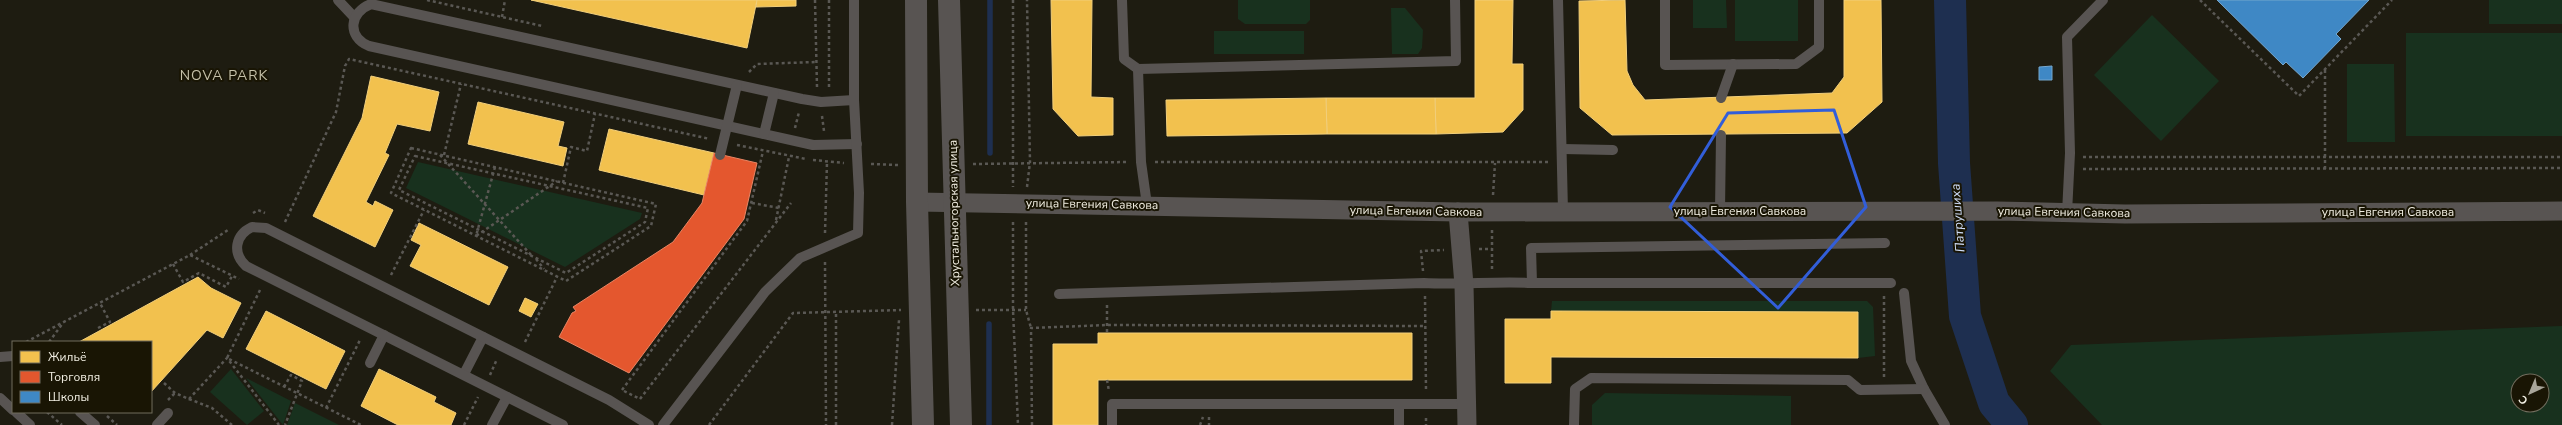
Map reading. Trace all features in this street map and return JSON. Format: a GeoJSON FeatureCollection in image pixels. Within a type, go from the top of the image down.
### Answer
{"type":"FeatureCollection","features":[{"type":"Feature","properties":{"kind":"street"},"geometry":{"type":"LineString","coordinates":[[916,0],[917,202],[924,425]]}},
{"type":"Feature","properties":{"kind":"street","name":"Хрустальногорская улица"},"geometry":{"type":"LineString","coordinates":[[949,0],[953,201],[961,425]]}},
{"type":"Feature","properties":{"kind":"street","name":"улица Евгения Савкова"},"geometry":{"type":"LineString","coordinates":[[917,202],[953,201],[1458,212],[1997,211],[2067,213],[2562,211]]}},
{"type":"Feature","properties":{"kind":"street"},"geometry":{"type":"LineString","coordinates":[[1458,212],[1464,285],[1467,425]]}},
{"type":"Feature","properties":{"kind":"lane"},"geometry":{"type":"LineString","coordinates":[[338,0],[354,17]]}},
{"type":"Feature","properties":{"kind":"lane"},"geometry":{"type":"LineString","coordinates":[[663,425],[765,292],[800,258],[858,233],[859,193],[856,164],[857,144],[854,100],[854,0]]}},
{"type":"Feature","properties":{"kind":"lane"},"geometry":{"type":"LineString","coordinates":[[1122,0],[1124,59],[1138,69],[1456,61],[1455,0]]}},
{"type":"Feature","properties":{"kind":"lane"},"geometry":{"type":"LineString","coordinates":[[1558,0],[1563,149],[1563,211]]}},
{"type":"Feature","properties":{"kind":"lane"},"geometry":{"type":"LineString","coordinates":[[1665,0],[1665,66],[1796,64],[1819,47],[1819,0]]}},
{"type":"Feature","properties":{"kind":"lane"},"geometry":{"type":"LineString","coordinates":[[2067,213],[2070,157],[2067,37],[2103,0]]}},
{"type":"Feature","properties":{"kind":"lane"},"geometry":{"type":"LineString","coordinates":[[854,100],[825,102],[802,99],[371,4],[358,11],[354,17],[354,32],[362,43],[369,46],[793,141],[813,145],[857,144]]}},
{"type":"Feature","properties":{"kind":"lane"},"geometry":{"type":"LineString","coordinates":[[1721,98],[1733,64]]}},
{"type":"Feature","properties":{"kind":"lane"},"geometry":{"type":"LineString","coordinates":[[1138,69],[1141,162],[1147,205]]}},
{"type":"Feature","properties":{"kind":"lane"},"geometry":{"type":"LineString","coordinates":[[720,155],[737,85]]}},
{"type":"Feature","properties":{"kind":"lane"},"geometry":{"type":"LineString","coordinates":[[764,134],[774,93]]}},
{"type":"Feature","properties":{"kind":"lane"},"geometry":{"type":"LineString","coordinates":[[1720,211],[1721,135]]}},
{"type":"Feature","properties":{"kind":"lane"},"geometry":{"type":"LineString","coordinates":[[1563,149],[1613,150]]}},
{"type":"Feature","properties":{"kind":"lane"},"geometry":{"type":"LineString","coordinates":[[563,425],[464,374],[246,266],[241,261],[236,251],[237,244],[245,230],[252,227],[261,226],[280,235],[609,400],[649,425]]}},
{"type":"Feature","properties":{"kind":"lane"},"geometry":{"type":"LineString","coordinates":[[1532,283],[1530,248],[1885,243]]}},
{"type":"Feature","properties":{"kind":"lane"},"geometry":{"type":"LineString","coordinates":[[1059,294],[1107,294],[1424,283],[1464,285],[1491,281],[1532,283],[1891,284]]}},
{"type":"Feature","properties":{"kind":"lane"},"geometry":{"type":"LineString","coordinates":[[1904,293],[1912,361],[1924,389],[1945,425]]}},
{"type":"Feature","properties":{"kind":"lane"},"geometry":{"type":"LineString","coordinates":[[370,363],[384,335]]}},
{"type":"Feature","properties":{"kind":"lane"},"geometry":{"type":"LineString","coordinates":[[464,374],[484,337]]}},
{"type":"Feature","properties":{"kind":"lane"},"geometry":{"type":"LineString","coordinates":[[0,356],[12,356]]}},
{"type":"Feature","properties":{"kind":"lane"},"geometry":{"type":"LineString","coordinates":[[1574,425],[1575,389],[1591,378],[1848,380],[1860,390],[1924,389]]}},
{"type":"Feature","properties":{"kind":"lane"},"geometry":{"type":"LineString","coordinates":[[492,425],[507,396]]}},
{"type":"Feature","properties":{"kind":"lane"},"geometry":{"type":"LineString","coordinates":[[0,398],[12,409]]}},
{"type":"Feature","properties":{"kind":"lane"},"geometry":{"type":"LineString","coordinates":[[1112,425],[1112,404],[1466,404]]}},
{"type":"Feature","properties":{"kind":"lane"},"geometry":{"type":"LineString","coordinates":[[1399,404],[1399,425]]}},
{"type":"Feature","properties":{"kind":"lane"},"geometry":{"type":"LineString","coordinates":[[17,413],[30,425]]}},
{"type":"Feature","properties":{"kind":"lane"},"geometry":{"type":"LineString","coordinates":[[81,413],[95,425]]}},
{"type":"Feature","properties":{"kind":"lane"},"geometry":{"type":"LineString","coordinates":[[157,425],[168,413]]}},
{"type":"Feature","properties":{"kind":"path"},"geometry":{"type":"LineString","coordinates":[[502,17],[505,0]]}},
{"type":"Feature","properties":{"kind":"path"},"geometry":{"type":"LineString","coordinates":[[815,0],[816,62],[825,102]]}},
{"type":"Feature","properties":{"kind":"path"},"geometry":{"type":"LineString","coordinates":[[825,102],[828,0]]}},
{"type":"Feature","properties":{"kind":"path"},"geometry":{"type":"LineString","coordinates":[[1027,0],[1030,162],[1026,203],[1026,310],[1031,328],[1032,425]]}},
{"type":"Feature","properties":{"kind":"path"},"geometry":{"type":"LineString","coordinates":[[2200,0],[2299,96],[2392,0]]}},
{"type":"Feature","properties":{"kind":"path"},"geometry":{"type":"LineString","coordinates":[[280,235],[336,112],[345,66],[349,59],[789,157],[856,164],[902,166]]}},
{"type":"Feature","properties":{"kind":"path"},"geometry":{"type":"LineString","coordinates":[[749,72],[757,64],[816,62]]}},
{"type":"Feature","properties":{"kind":"path"},"geometry":{"type":"LineString","coordinates":[[2325,70],[2325,169]]}},
{"type":"Feature","properties":{"kind":"path"},"geometry":{"type":"LineString","coordinates":[[444,155],[461,84]]}},
{"type":"Feature","properties":{"kind":"path"},"geometry":{"type":"LineString","coordinates":[[776,223],[802,99]]}},
{"type":"Feature","properties":{"kind":"path"},"geometry":{"type":"LineString","coordinates":[[563,183],[571,147],[586,151],[595,114]]}},
{"type":"Feature","properties":{"kind":"path"},"geometry":{"type":"LineString","coordinates":[[411,148],[440,155],[656,204],[651,226],[566,281],[391,193],[411,148]]}},
{"type":"Feature","properties":{"kind":"path"},"geometry":{"type":"LineString","coordinates":[[2084,150],[2084,157]]}},
{"type":"Feature","properties":{"kind":"path"},"geometry":{"type":"LineString","coordinates":[[622,390],[747,221],[763,151]]}},
{"type":"Feature","properties":{"kind":"path"},"geometry":{"type":"LineString","coordinates":[[440,155],[546,271]]}},
{"type":"Feature","properties":{"kind":"path"},"geometry":{"type":"LineString","coordinates":[[415,156],[448,163],[648,208],[645,222],[566,273],[399,190],[415,156]]}},
{"type":"Feature","properties":{"kind":"path"},"geometry":{"type":"LineString","coordinates":[[2070,157],[2562,157]]}},
{"type":"Feature","properties":{"kind":"path"},"geometry":{"type":"LineString","coordinates":[[1030,162],[1562,162]]}},
{"type":"Feature","properties":{"kind":"path"},"geometry":{"type":"LineString","coordinates":[[476,236],[495,167]]}},
{"type":"Feature","properties":{"kind":"path"},"geometry":{"type":"LineString","coordinates":[[2069,168],[2562,168]]}},
{"type":"Feature","properties":{"kind":"path"},"geometry":{"type":"LineString","coordinates":[[476,236],[557,181]]}},
{"type":"Feature","properties":{"kind":"path"},"geometry":{"type":"LineString","coordinates":[[752,202],[779,208]]}},
{"type":"Feature","properties":{"kind":"path"},"geometry":{"type":"LineString","coordinates":[[629,413],[791,203]]}},
{"type":"Feature","properties":{"kind":"path"},"geometry":{"type":"LineString","coordinates":[[391,276],[424,210]]}},
{"type":"Feature","properties":{"kind":"path"},"geometry":{"type":"LineString","coordinates":[[1476,249],[1492,249]]}},
{"type":"Feature","properties":{"kind":"path"},"geometry":{"type":"LineString","coordinates":[[1426,425],[1426,326],[1421,251],[1452,250]]}},
{"type":"Feature","properties":{"kind":"path"},"geometry":{"type":"LineString","coordinates":[[28,341],[190,255],[243,282]]}},
{"type":"Feature","properties":{"kind":"path"},"geometry":{"type":"LineString","coordinates":[[173,264],[183,282],[199,273],[226,287],[232,276]]}},
{"type":"Feature","properties":{"kind":"path"},"geometry":{"type":"LineString","coordinates":[[525,342],[557,276]]}},
{"type":"Feature","properties":{"kind":"path"},"geometry":{"type":"LineString","coordinates":[[255,287],[268,294]]}},
{"type":"Feature","properties":{"kind":"path"},"geometry":{"type":"LineString","coordinates":[[189,399],[227,358],[260,290]]}},
{"type":"Feature","properties":{"kind":"path"},"geometry":{"type":"LineString","coordinates":[[1884,293],[1884,377]]}},
{"type":"Feature","properties":{"kind":"path"},"geometry":{"type":"LineString","coordinates":[[1107,294],[1107,333]]}},
{"type":"Feature","properties":{"kind":"path"},"geometry":{"type":"LineString","coordinates":[[98,328],[110,322],[100,303]]}},
{"type":"Feature","properties":{"kind":"path"},"geometry":{"type":"LineString","coordinates":[[709,425],[793,313],[921,309]]}},
{"type":"Feature","properties":{"kind":"path"},"geometry":{"type":"LineString","coordinates":[[892,425],[900,310]]}},
{"type":"Feature","properties":{"kind":"path"},"geometry":{"type":"LineString","coordinates":[[957,310],[1026,310]]}},
{"type":"Feature","properties":{"kind":"path"},"geometry":{"type":"LineString","coordinates":[[836,312],[836,425]]}},
{"type":"Feature","properties":{"kind":"path"},"geometry":{"type":"LineString","coordinates":[[50,341],[64,322]]}},
{"type":"Feature","properties":{"kind":"path"},"geometry":{"type":"LineString","coordinates":[[1031,328],[1107,325],[1426,326]]}},
{"type":"Feature","properties":{"kind":"path"},"geometry":{"type":"LineString","coordinates":[[353,336],[377,348]]}},
{"type":"Feature","properties":{"kind":"path"},"geometry":{"type":"LineString","coordinates":[[326,408],[360,340]]}},
{"type":"Feature","properties":{"kind":"path"},"geometry":{"type":"LineString","coordinates":[[227,358],[361,425]]}},
{"type":"Feature","properties":{"kind":"path"},"geometry":{"type":"LineString","coordinates":[[227,358],[279,425]]}},
{"type":"Feature","properties":{"kind":"path"},"geometry":{"type":"LineString","coordinates":[[284,387],[291,375],[302,381],[285,425]]}},
{"type":"Feature","properties":{"kind":"path"},"geometry":{"type":"LineString","coordinates":[[164,383],[175,393],[212,408],[232,425]]}},
{"type":"Feature","properties":{"kind":"path"},"geometry":{"type":"LineString","coordinates":[[471,395],[500,410]]}},
{"type":"Feature","properties":{"kind":"path"},"geometry":{"type":"LineString","coordinates":[[48,413],[62,425]]}},
{"type":"Feature","properties":{"kind":"path"},"geometry":{"type":"LineString","coordinates":[[103,413],[116,425]]}},
{"type":"Feature","properties":{"kind":"highlighted area"},"geometry":{"type":"Polygon","coordinates":[[[1834,110],[1866,207],[1778,308],[1670,207],[1728,113],[1834,110]]]}},
{"type":"Feature","properties":{"kind":"green space"},"geometry":{"type":"Polygon","coordinates":[[[1238,0],[1310,0],[1310,20],[1306,24],[1245,24],[1238,19],[1238,0]]]}},
{"type":"Feature","properties":{"kind":"green space"},"geometry":{"type":"Polygon","coordinates":[[[1693,0],[1726,0],[1727,28],[1693,28],[1693,0]]]}},
{"type":"Feature","properties":{"kind":"green space"},"geometry":{"type":"Polygon","coordinates":[[[1735,0],[1798,0],[1798,41],[1735,41],[1735,0]]]}},
{"type":"Feature","properties":{"kind":"green space"},"geometry":{"type":"Polygon","coordinates":[[[2489,0],[2562,0],[2562,24],[2489,24],[2489,0]]]}},
{"type":"Feature","properties":{"kind":"green space"},"geometry":{"type":"Polygon","coordinates":[[[1391,8],[1405,8],[1423,30],[1422,48],[1418,54],[1392,54],[1391,8]]]}},
{"type":"Feature","properties":{"kind":"green space"},"geometry":{"type":"Polygon","coordinates":[[[2152,15],[2219,81],[2161,141],[2094,75],[2152,15]]]}},
{"type":"Feature","properties":{"kind":"green space"},"geometry":{"type":"Polygon","coordinates":[[[1214,31],[1304,31],[1304,54],[1214,54],[1214,31]]]}},
{"type":"Feature","properties":{"kind":"green space"},"geometry":{"type":"Polygon","coordinates":[[[2406,33],[2562,33],[2562,136],[2406,136],[2406,33]]]}},
{"type":"Feature","properties":{"kind":"green space"},"geometry":{"type":"Polygon","coordinates":[[[2347,64],[2394,64],[2395,142],[2347,142],[2347,64]]]}},
{"type":"Feature","properties":{"kind":"green space"},"geometry":{"type":"Polygon","coordinates":[[[418,162],[642,213],[640,219],[565,267],[406,188],[418,162]]]}},
{"type":"Feature","properties":{"kind":"green space"},"geometry":{"type":"Polygon","coordinates":[[[1552,301],[1867,301],[1873,307],[1875,356],[1858,358],[1858,312],[1551,311],[1552,301]]]}},
{"type":"Feature","properties":{"kind":"green space"},"geometry":{"type":"Polygon","coordinates":[[[2562,326],[2562,425],[2102,425],[2050,371],[2071,345],[2562,326]]]}},
{"type":"Feature","properties":{"kind":"green space"},"geometry":{"type":"Polygon","coordinates":[[[231,369],[264,411],[247,425],[210,392],[231,369]]]}},
{"type":"Feature","properties":{"kind":"green space"},"geometry":{"type":"Polygon","coordinates":[[[246,378],[291,401],[283,425],[246,378]]]}},
{"type":"Feature","properties":{"kind":"green space"},"geometry":{"type":"Polygon","coordinates":[[[1605,393],[1791,396],[1791,425],[1592,425],[1592,405],[1605,393]]]}},
{"type":"Feature","properties":{"kind":"green space"},"geometry":{"type":"Polygon","coordinates":[[[295,403],[339,425],[287,425],[295,403]]]}},
{"type":"Feature","properties":{"kind":"building: Жильё"},"geometry":{"type":"Polygon","coordinates":[[[531,0],[757,0],[747,48],[531,0]]]}},
{"type":"Feature","properties":{"kind":"building: Жильё"},"geometry":{"type":"Polygon","coordinates":[[[757,0],[796,0],[796,6],[756,7],[757,0]]]}},
{"type":"Feature","properties":{"kind":"building: Жильё"},"geometry":{"type":"Polygon","coordinates":[[[1051,0],[1092,0],[1091,97],[1113,98],[1113,135],[1078,136],[1053,109],[1051,0]]]}},
{"type":"Feature","properties":{"kind":"building: Жильё"},"geometry":{"type":"Polygon","coordinates":[[[1475,0],[1513,0],[1512,64],[1523,64],[1523,110],[1503,132],[1436,134],[1435,98],[1475,98],[1475,0]]]}},
{"type":"Feature","properties":{"kind":"building: Жильё"},"geometry":{"type":"Polygon","coordinates":[[[1625,0],[1627,71],[1633,85],[1645,100],[1832,93],[1844,77],[1844,0],[1881,0],[1882,102],[1847,133],[1612,135],[1580,108],[1579,1],[1625,0]]]}},
{"type":"Feature","properties":{"kind":"building: Жильё"},"geometry":{"type":"Polygon","coordinates":[[[371,76],[439,92],[430,131],[397,124],[385,153],[389,155],[366,202],[373,206],[375,201],[393,210],[375,247],[313,216],[362,118],[371,76]]]}},
{"type":"Feature","properties":{"kind":"building: Жильё"},"geometry":{"type":"Polygon","coordinates":[[[1326,98],[1435,98],[1436,134],[1327,134],[1326,98]]]}},
{"type":"Feature","properties":{"kind":"building: Жильё"},"geometry":{"type":"Polygon","coordinates":[[[1326,98],[1327,134],[1167,136],[1166,100],[1326,98]]]}},
{"type":"Feature","properties":{"kind":"building: Жильё"},"geometry":{"type":"Polygon","coordinates":[[[478,102],[564,122],[558,146],[567,148],[563,166],[468,144],[478,102]]]}},
{"type":"Feature","properties":{"kind":"building: Жильё"},"geometry":{"type":"Polygon","coordinates":[[[609,129],[714,153],[704,195],[599,170],[609,129]]]}},
{"type":"Feature","properties":{"kind":"building: Жильё"},"geometry":{"type":"Polygon","coordinates":[[[419,223],[508,267],[489,305],[410,266],[421,245],[411,240],[419,223]]]}},
{"type":"Feature","properties":{"kind":"building: Жильё"},"geometry":{"type":"Polygon","coordinates":[[[198,277],[211,288],[241,303],[223,338],[207,330],[152,391],[152,341],[81,341],[198,277]]]}},
{"type":"Feature","properties":{"kind":"building: Жильё"},"geometry":{"type":"Polygon","coordinates":[[[525,298],[538,304],[531,317],[519,311],[525,298]]]}},
{"type":"Feature","properties":{"kind":"building: Жильё"},"geometry":{"type":"Polygon","coordinates":[[[266,311],[345,351],[326,389],[246,349],[266,311]]]}},
{"type":"Feature","properties":{"kind":"building: Жильё"},"geometry":{"type":"Polygon","coordinates":[[[1551,311],[1858,312],[1858,358],[1551,357],[1551,383],[1505,383],[1505,319],[1551,319],[1551,311]]]}},
{"type":"Feature","properties":{"kind":"building: Жильё"},"geometry":{"type":"Polygon","coordinates":[[[1098,333],[1412,333],[1412,380],[1098,380],[1098,425],[1053,425],[1053,344],[1098,344],[1098,333]]]}},
{"type":"Feature","properties":{"kind":"building: Жильё"},"geometry":{"type":"Polygon","coordinates":[[[379,369],[436,397],[434,402],[456,413],[451,425],[398,425],[361,406],[379,369]]]}},
{"type":"Feature","properties":{"kind":"building: Торговля"},"geometry":{"type":"Polygon","coordinates":[[[714,153],[757,163],[744,219],[629,373],[559,337],[572,313],[576,311],[573,307],[673,242],[702,203],[714,153]]]}},
{"type":"Feature","properties":{"kind":"building: Школы"},"geometry":{"type":"Polygon","coordinates":[[[2217,0],[2369,0],[2336,34],[2341,39],[2303,78],[2286,62],[2283,65],[2217,0]]]}},
{"type":"Feature","properties":{"kind":"building: Школы"},"geometry":{"type":"Polygon","coordinates":[[[2052,66],[2052,80],[2039,80],[2039,67],[2052,66]]]}},
{"type":"Feature","properties":{"kind":"waterway"},"geometry":{"type":"LineString","coordinates":[[990,0],[990,153]]}},
{"type":"Feature","properties":{"kind":"waterway","name":"Патрушиха"},"geometry":{"type":"LineString","coordinates":[[1950,0],[1954,163],[1965,316],[1994,403],[2012,425]]}},
{"type":"Feature","properties":{"kind":"waterway"},"geometry":{"type":"LineString","coordinates":[[989,324],[989,425]]}},
{"type":"Feature","properties":{"kind":"district","name":"NOVA PARK"},"geometry":{"type":"Point","coordinates":[224,75]}}]}
